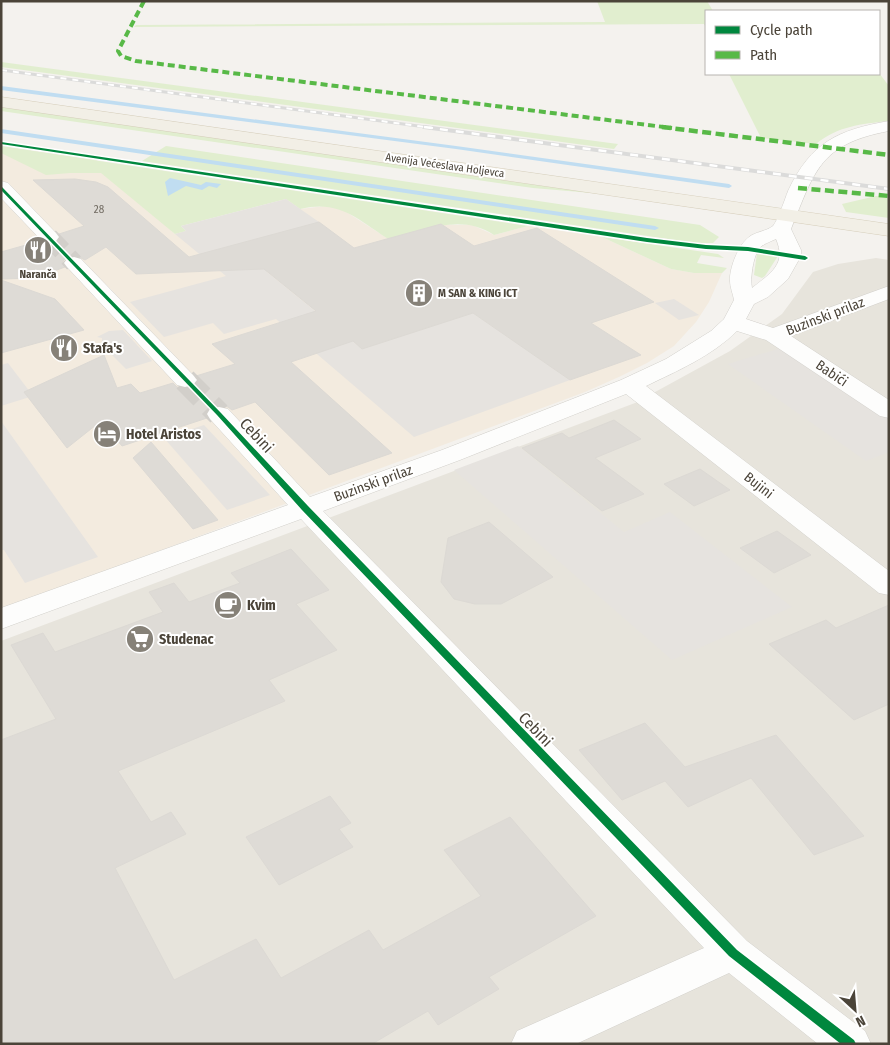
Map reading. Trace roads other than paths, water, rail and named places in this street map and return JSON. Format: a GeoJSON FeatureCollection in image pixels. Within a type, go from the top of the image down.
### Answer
{"type":"FeatureCollection","features":[{"type":"Feature","properties":{"kind":"main road","name":"Avenija Većeslava Holjevca"},"geometry":{"type":"LineString","coordinates":[[1,102],[784,222],[889,244]]}},
{"type":"Feature","properties":{"kind":"main road","name":"Avenija Većeslava Holjevca"},"geometry":{"type":"LineString","coordinates":[[1,117],[784,222],[889,230]]}},
{"type":"Feature","properties":{"kind":"street"},"geometry":{"type":"LineString","coordinates":[[745,300],[740,281],[748,249],[756,241],[784,222],[803,177],[815,159],[826,148],[852,133],[889,126]]}},
{"type":"Feature","properties":{"kind":"street"},"geometry":{"type":"LineString","coordinates":[[1,186],[49,237]]}},
{"type":"Feature","properties":{"kind":"street","name":"Buzinski prilaz"},"geometry":{"type":"LineString","coordinates":[[1,620],[458,452],[629,385],[674,364],[719,336],[733,322],[745,300],[760,292],[781,275],[791,250],[784,222]]}},
{"type":"Feature","properties":{"kind":"street"},"geometry":{"type":"LineString","coordinates":[[74,263],[185,380]]}},
{"type":"Feature","properties":{"kind":"street","name":"Buzinski prilaz"},"geometry":{"type":"LineString","coordinates":[[733,322],[774,335],[889,292]]}},
{"type":"Feature","properties":{"kind":"street","name":"Babići"},"geometry":{"type":"LineString","coordinates":[[774,335],[889,411]]}},
{"type":"Feature","properties":{"kind":"street","name":"Bujini"},"geometry":{"type":"LineString","coordinates":[[629,385],[889,586]]}},
{"type":"Feature","properties":{"kind":"street","name":"Cebini"},"geometry":{"type":"LineString","coordinates":[[219,414],[305,508],[732,953],[850,1044]]}},
{"type":"Feature","properties":{"kind":"street"},"geometry":{"type":"LineString","coordinates":[[532,1044],[732,953]]}},
{"type":"Feature","properties":{"kind":"water"},"geometry":{"type":"Polygon","coordinates":[[[170,178],[201,185],[206,182],[221,184],[217,188],[209,186],[202,190],[186,186],[168,196],[165,182],[170,178]]]}},
{"type":"Feature","properties":{"kind":"waterway"},"geometry":{"type":"LineString","coordinates":[[1,88],[456,147],[729,186]]}},
{"type":"Feature","properties":{"kind":"waterway"},"geometry":{"type":"LineString","coordinates":[[1,131],[655,228]]}},
{"type":"Feature","properties":{"kind":"tunnel"},"geometry":{"type":"LineString","coordinates":[[49,237],[74,263]]}},
{"type":"Feature","properties":{"kind":"tunnel"},"geometry":{"type":"LineString","coordinates":[[185,380],[219,414]]}},
{"type":"Feature","properties":{"kind":"railway"},"geometry":{"type":"LineString","coordinates":[[1,70],[433,128]]}},
{"type":"Feature","properties":{"kind":"railway"},"geometry":{"type":"LineString","coordinates":[[424,127],[889,189]]}},
{"type":"Feature","properties":{"kind":"place","name":"Naranča"},"geometry":{"type":"Point","coordinates":[38,250]}},
{"type":"Feature","properties":{"kind":"place","name":"M SAN & KING ICT"},"geometry":{"type":"Point","coordinates":[419,293]}},
{"type":"Feature","properties":{"kind":"place","name":"Stafa's"},"geometry":{"type":"Point","coordinates":[64,348]}},
{"type":"Feature","properties":{"kind":"place","name":"Hotel Aristos"},"geometry":{"type":"Point","coordinates":[107,434]}},
{"type":"Feature","properties":{"kind":"place","name":"Kvim"},"geometry":{"type":"Point","coordinates":[228,605]}},
{"type":"Feature","properties":{"kind":"place","name":"Studenac"},"geometry":{"type":"Point","coordinates":[140,639]}}]}
